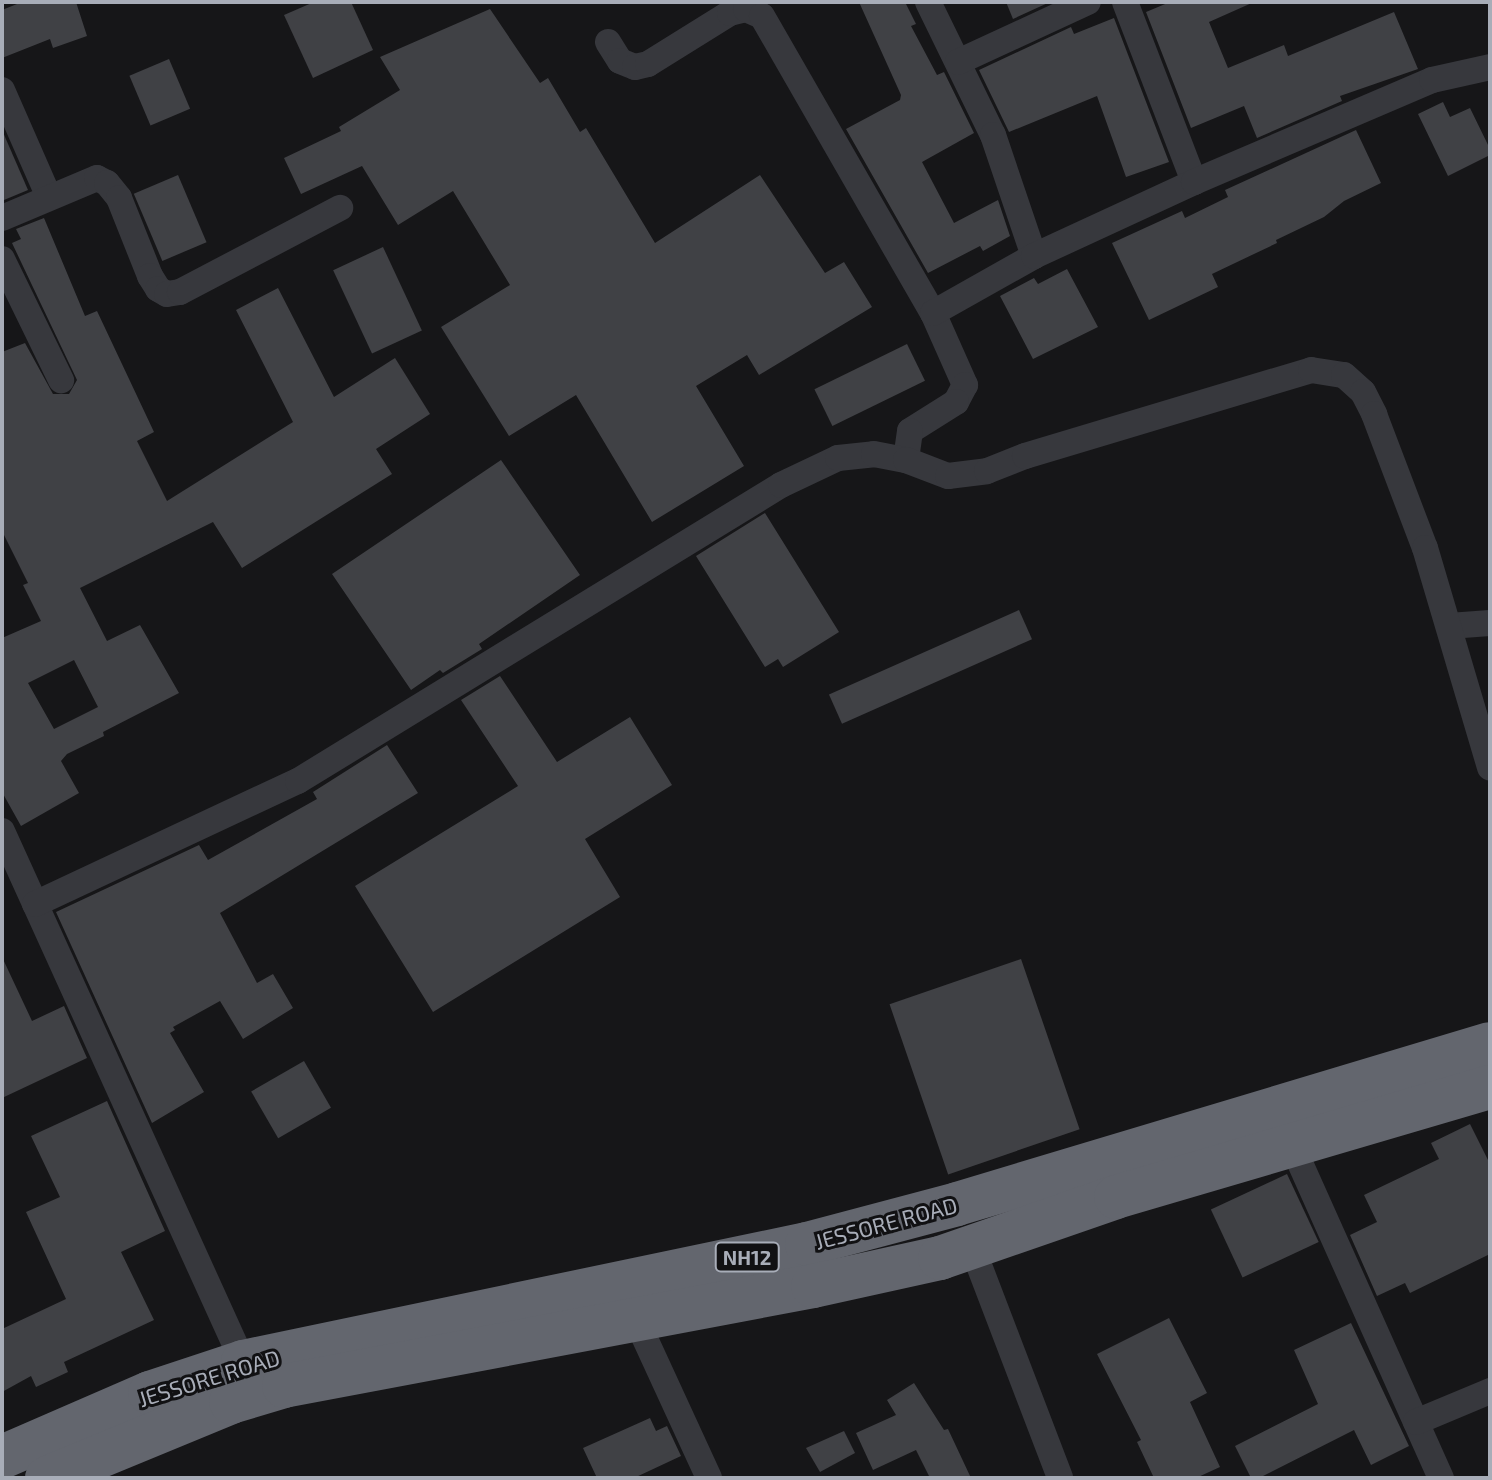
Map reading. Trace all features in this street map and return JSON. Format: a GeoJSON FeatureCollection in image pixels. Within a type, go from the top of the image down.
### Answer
{"type":"FeatureCollection","features":[{"type":"Feature","properties":{"kind":"highway","name":"JESSORE ROAD"},"geometry":{"type":"LineString","coordinates":[[2,1457],[150,1393],[243,1362],[822,1240],[957,1204],[1490,1044]]}},
{"type":"Feature","properties":{"kind":"highway","name":"NH12"},"geometry":{"type":"LineString","coordinates":[[47,1478],[231,1402],[284,1386],[635,1317],[813,1286],[940,1258],[1116,1197],[1490,1087]]}},
{"type":"Feature","properties":{"kind":"street"},"geometry":{"type":"LineString","coordinates":[[928,2],[998,147],[1034,256]]}},
{"type":"Feature","properties":{"kind":"street"},"geometry":{"type":"LineString","coordinates":[[958,62],[1088,2]]}},
{"type":"Feature","properties":{"kind":"street"},"geometry":{"type":"LineString","coordinates":[[1125,2],[1194,182]]}},
{"type":"Feature","properties":{"kind":"street"},"geometry":{"type":"LineString","coordinates":[[608,42],[620,61],[635,67],[648,64],[730,13],[751,6],[762,16],[933,313],[965,385],[956,402],[910,431],[906,460]]}},
{"type":"Feature","properties":{"kind":"street"},"geometry":{"type":"LineString","coordinates":[[933,313],[1034,256],[1194,182],[1432,80],[1490,67]]}},
{"type":"Feature","properties":{"kind":"street"},"geometry":{"type":"LineString","coordinates":[[2,90],[49,197]]}},
{"type":"Feature","properties":{"kind":"street"},"geometry":{"type":"LineString","coordinates":[[2,218],[97,178],[107,183],[119,198],[150,276],[158,289],[167,294],[180,292],[340,208]]}},
{"type":"Feature","properties":{"kind":"street"},"geometry":{"type":"LineString","coordinates":[[2,259],[61,380]]}},
{"type":"Feature","properties":{"kind":"street"},"geometry":{"type":"LineString","coordinates":[[35,904],[298,781],[781,485],[838,458],[874,454],[906,460],[948,476],[987,471],[1025,456],[1311,370],[1344,375],[1363,392],[1374,414],[1425,548],[1490,768]]}},
{"type":"Feature","properties":{"kind":"street"},"geometry":{"type":"LineString","coordinates":[[1449,626],[1490,623]]}},
{"type":"Feature","properties":{"kind":"street"},"geometry":{"type":"LineString","coordinates":[[2,831],[243,1362]]}},
{"type":"Feature","properties":{"kind":"street"},"geometry":{"type":"LineString","coordinates":[[1292,1145],[1441,1478]]}},
{"type":"Feature","properties":{"kind":"street"},"geometry":{"type":"LineString","coordinates":[[972,1247],[1060,1478]]}},
{"type":"Feature","properties":{"kind":"street"},"geometry":{"type":"LineString","coordinates":[[635,1317],[709,1478]]}},
{"type":"Feature","properties":{"kind":"street"},"geometry":{"type":"LineString","coordinates":[[1416,1422],[1490,1391]]}},
{"type":"Feature","properties":{"kind":"building"},"geometry":{"type":"Polygon","coordinates":[[[22,2],[76,2],[87,36],[53,48],[50,39],[2,58],[2,10],[22,2]]]}},
{"type":"Feature","properties":{"kind":"building"},"geometry":{"type":"Polygon","coordinates":[[[314,2],[351,2],[373,50],[313,78],[284,15],[314,2]]]}},
{"type":"Feature","properties":{"kind":"building"},"geometry":{"type":"Polygon","coordinates":[[[859,2],[905,2],[916,24],[911,26],[937,75],[944,72],[974,133],[922,162],[954,223],[998,200],[1010,236],[983,251],[980,246],[928,273],[846,129],[900,100],[901,95],[859,2]]]}},
{"type":"Feature","properties":{"kind":"building"},"geometry":{"type":"Polygon","coordinates":[[[1006,2],[1050,2],[1013,19],[1006,2]]]}},
{"type":"Feature","properties":{"kind":"building"},"geometry":{"type":"Polygon","coordinates":[[[1170,2],[1254,2],[1209,22],[1228,68],[1284,45],[1288,56],[1394,12],[1418,69],[1340,96],[1342,101],[1257,138],[1244,106],[1191,128],[1146,12],[1170,2]]]}},
{"type":"Feature","properties":{"kind":"building"},"geometry":{"type":"Polygon","coordinates":[[[490,9],[540,83],[548,78],[580,132],[586,128],[655,243],[760,175],[825,273],[844,262],[872,307],[759,375],[747,355],[696,386],[744,466],[652,522],[576,395],[509,436],[441,327],[510,285],[453,191],[398,225],[362,166],[301,194],[284,158],[341,131],[339,127],[400,90],[380,57],[490,9]]]}},
{"type":"Feature","properties":{"kind":"building"},"geometry":{"type":"Polygon","coordinates":[[[1114,18],[1169,162],[1126,177],[1097,96],[1009,132],[979,70],[1071,27],[1074,34],[1114,18]]]}},
{"type":"Feature","properties":{"kind":"building"},"geometry":{"type":"Polygon","coordinates":[[[169,59],[190,109],[151,126],[129,76],[169,59]]]}},
{"type":"Feature","properties":{"kind":"building"},"geometry":{"type":"Polygon","coordinates":[[[1443,102],[1450,117],[1470,108],[1490,149],[1490,155],[1448,176],[1418,114],[1443,102]]]}},
{"type":"Feature","properties":{"kind":"building"},"geometry":{"type":"Polygon","coordinates":[[[2,130],[28,190],[4,200],[2,194],[2,130]]]}},
{"type":"Feature","properties":{"kind":"building"},"geometry":{"type":"Polygon","coordinates":[[[1356,130],[1381,183],[1344,201],[1324,217],[1276,240],[1277,243],[1212,274],[1218,287],[1149,320],[1112,243],[1182,211],[1185,218],[1228,197],[1225,190],[1356,130]]]}},
{"type":"Feature","properties":{"kind":"building"},"geometry":{"type":"Polygon","coordinates":[[[178,175],[207,242],[162,261],[134,194],[178,175]]]}},
{"type":"Feature","properties":{"kind":"building"},"geometry":{"type":"Polygon","coordinates":[[[44,218],[85,316],[97,311],[154,432],[137,441],[167,501],[293,422],[236,310],[278,288],[334,397],[395,358],[430,414],[376,449],[392,474],[242,568],[213,522],[80,588],[107,641],[140,625],[179,693],[67,754],[61,761],[79,793],[21,826],[2,792],[2,638],[41,621],[23,585],[28,583],[2,531],[2,352],[25,343],[53,394],[69,394],[77,380],[12,243],[21,239],[16,229],[44,218]],[[74,660],[28,683],[54,729],[98,707],[74,660]]]}},
{"type":"Feature","properties":{"kind":"building"},"geometry":{"type":"Polygon","coordinates":[[[383,247],[422,330],[372,354],[333,270],[383,247]]]}},
{"type":"Feature","properties":{"kind":"building"},"geometry":{"type":"Polygon","coordinates":[[[1067,269],[1098,327],[1033,359],[1000,296],[1034,278],[1038,284],[1067,269]]]}},
{"type":"Feature","properties":{"kind":"building"},"geometry":{"type":"Polygon","coordinates":[[[907,344],[925,381],[832,426],[814,389],[907,344]]]}},
{"type":"Feature","properties":{"kind":"building"},"geometry":{"type":"Polygon","coordinates":[[[501,460],[580,575],[479,644],[482,649],[443,673],[440,670],[411,690],[332,574],[501,460]]]}},
{"type":"Feature","properties":{"kind":"building"},"geometry":{"type":"Polygon","coordinates":[[[765,513],[839,632],[783,667],[778,659],[765,667],[696,556],[765,513]]]}},
{"type":"Feature","properties":{"kind":"building"},"geometry":{"type":"Polygon","coordinates":[[[1019,610],[1032,639],[842,724],[829,695],[1019,610]]]}},
{"type":"Feature","properties":{"kind":"building"},"geometry":{"type":"Polygon","coordinates":[[[500,676],[557,762],[630,717],[672,785],[585,839],[620,897],[433,1012],[355,886],[518,786],[461,700],[500,676]]]}},
{"type":"Feature","properties":{"kind":"building"},"geometry":{"type":"Polygon","coordinates":[[[387,745],[418,793],[220,913],[257,983],[273,974],[293,1008],[243,1039],[220,1001],[173,1027],[175,1030],[170,1033],[204,1092],[152,1123],[56,912],[199,845],[208,860],[317,799],[313,792],[387,745]]]}},
{"type":"Feature","properties":{"kind":"building"},"geometry":{"type":"Polygon","coordinates":[[[2,957],[32,1021],[64,1006],[87,1058],[2,1098],[2,957]]]}},
{"type":"Feature","properties":{"kind":"building"},"geometry":{"type":"Polygon","coordinates":[[[1021,959],[1080,1129],[948,1174],[890,1004],[1021,959]]]}},
{"type":"Feature","properties":{"kind":"building"},"geometry":{"type":"Polygon","coordinates":[[[304,1061],[331,1108],[278,1138],[251,1092],[304,1061]]]}},
{"type":"Feature","properties":{"kind":"building"},"geometry":{"type":"Polygon","coordinates":[[[107,1101],[165,1231],[121,1252],[154,1320],[64,1362],[68,1372],[36,1387],[31,1376],[2,1392],[2,1329],[66,1299],[26,1212],[60,1197],[31,1136],[107,1101]]]}},
{"type":"Feature","properties":{"kind":"building"},"geometry":{"type":"Polygon","coordinates":[[[1470,1124],[1490,1164],[1490,1254],[1410,1293],[1405,1283],[1377,1296],[1350,1235],[1377,1222],[1364,1195],[1439,1159],[1431,1143],[1470,1124]]]}},
{"type":"Feature","properties":{"kind":"building"},"geometry":{"type":"Polygon","coordinates":[[[1287,1174],[1319,1242],[1243,1277],[1211,1209],[1287,1174]]]}},
{"type":"Feature","properties":{"kind":"building"},"geometry":{"type":"Polygon","coordinates":[[[1169,1318],[1207,1393],[1190,1402],[1220,1467],[1196,1478],[1154,1478],[1137,1442],[1141,1440],[1097,1354],[1169,1318]]]}},
{"type":"Feature","properties":{"kind":"building"},"geometry":{"type":"Polygon","coordinates":[[[1351,1323],[1409,1446],[1371,1465],[1354,1430],[1259,1478],[1251,1478],[1235,1446],[1318,1404],[1294,1350],[1351,1323]]]}},
{"type":"Feature","properties":{"kind":"building"},"geometry":{"type":"Polygon","coordinates":[[[914,1383],[944,1430],[948,1429],[971,1478],[930,1478],[916,1450],[873,1470],[856,1433],[896,1415],[887,1400],[914,1383]]]}},
{"type":"Feature","properties":{"kind":"building"},"geometry":{"type":"Polygon","coordinates":[[[650,1418],[656,1431],[667,1426],[681,1456],[634,1478],[597,1478],[583,1448],[650,1418]]]}},
{"type":"Feature","properties":{"kind":"building"},"geometry":{"type":"Polygon","coordinates":[[[844,1431],[855,1453],[820,1472],[806,1448],[844,1431]]]}}]}
